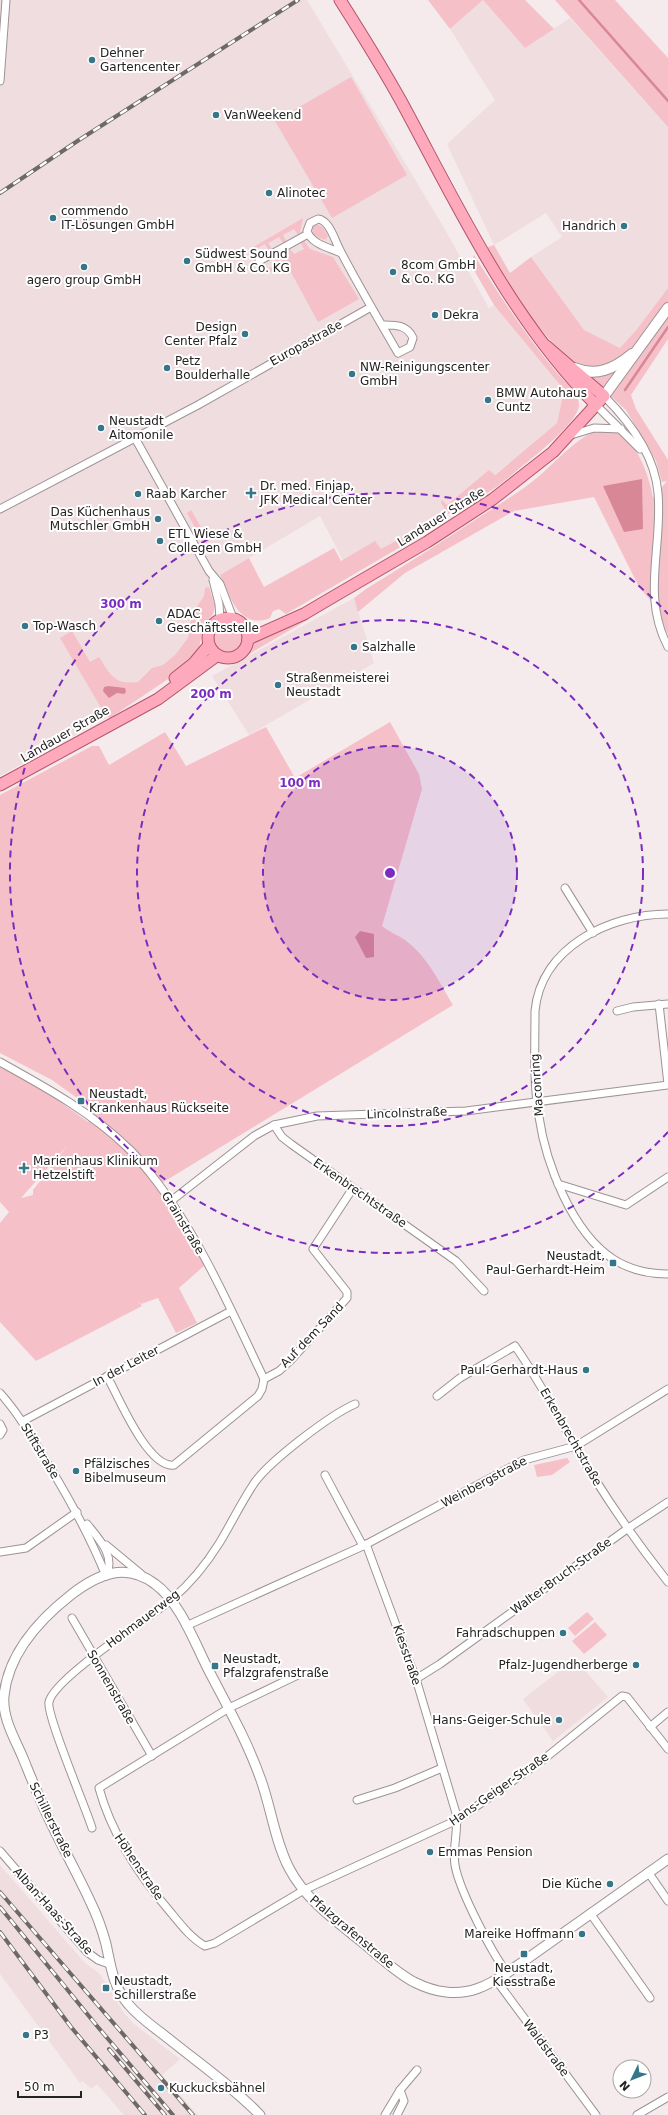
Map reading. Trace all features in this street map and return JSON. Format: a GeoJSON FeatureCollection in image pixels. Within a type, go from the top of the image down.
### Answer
{"type":"FeatureCollection","features":[{"type":"Feature","properties":{"kind":"main road"},"geometry":{"type":"LineString","coordinates":[[340,0],[400,100],[478,246],[510,298],[582,391],[596,405]]}},
{"type":"Feature","properties":{"kind":"main road"},"geometry":{"type":"LineString","coordinates":[[546,346],[574,368],[604,396],[668,308]]}},
{"type":"Feature","properties":{"kind":"main road"},"geometry":{"type":"LineString","coordinates":[[574,368],[584,372],[599,372],[621,362],[641,346]]}},
{"type":"Feature","properties":{"kind":"main road","name":"Landauer Straße"},"geometry":{"type":"LineString","coordinates":[[0,785],[53,758],[122,717],[158,699],[211,660],[219,656],[229,658],[239,655],[246,648],[247,634],[280,624],[309,611],[452,527],[536,467],[568,436],[604,396]]}},
{"type":"Feature","properties":{"kind":"main road"},"geometry":{"type":"LineString","coordinates":[[219,656],[209,645],[208,633],[210,627],[220,619],[233,618],[243,624],[247,634]]}},
{"type":"Feature","properties":{"kind":"main road","name":"Landauer Straße"},"geometry":{"type":"LineString","coordinates":[[122,717],[187,670],[209,645]]}},
{"type":"Feature","properties":{"kind":"street"},"geometry":{"type":"LineString","coordinates":[[0,81],[6,0]]}},
{"type":"Feature","properties":{"kind":"street"},"geometry":{"type":"LineString","coordinates":[[341,253],[315,241],[308,234],[307,227],[310,223],[318,219],[322,219],[341,253],[372,307],[382,325],[398,353],[410,346],[413,338],[410,332],[405,328],[382,325]]}},
{"type":"Feature","properties":{"kind":"street"},"geometry":{"type":"LineString","coordinates":[[259,261],[308,234]]}},
{"type":"Feature","properties":{"kind":"street","name":"Europastraße"},"geometry":{"type":"LineString","coordinates":[[0,509],[198,405],[372,307]]}},
{"type":"Feature","properties":{"kind":"street"},"geometry":{"type":"LineString","coordinates":[[604,396],[626,420],[649,462],[658,492],[658,521],[653,596],[660,630],[668,647]]}},
{"type":"Feature","properties":{"kind":"street"},"geometry":{"type":"LineString","coordinates":[[596,405],[632,439],[649,462]]}},
{"type":"Feature","properties":{"kind":"street"},"geometry":{"type":"LineString","coordinates":[[568,436],[594,428],[608,427],[621,429]]}},
{"type":"Feature","properties":{"kind":"street"},"geometry":{"type":"LineString","coordinates":[[136,438],[209,571],[216,588],[220,619]]}},
{"type":"Feature","properties":{"kind":"street"},"geometry":{"type":"LineString","coordinates":[[209,571],[220,584],[233,618]]}},
{"type":"Feature","properties":{"kind":"street"},"geometry":{"type":"LineString","coordinates":[[565,888],[592,933]]}},
{"type":"Feature","properties":{"kind":"street","name":"Maconring"},"geometry":{"type":"LineString","coordinates":[[668,914],[639,916],[592,933],[566,951],[547,971],[539,989],[535,1011],[537,1103],[546,1151],[558,1184],[584,1230],[601,1250],[615,1260],[638,1270],[668,1274]]}},
{"type":"Feature","properties":{"kind":"street"},"geometry":{"type":"LineString","coordinates":[[617,1011],[659,1004],[668,1004]]}},
{"type":"Feature","properties":{"kind":"street"},"geometry":{"type":"LineString","coordinates":[[659,1004],[668,1084]]}},
{"type":"Feature","properties":{"kind":"street","name":"Grainstraße"},"geometry":{"type":"LineString","coordinates":[[0,1062],[47,1088],[94,1119],[129,1148],[171,1201],[194,1238],[264,1379]]}},
{"type":"Feature","properties":{"kind":"street","name":"Lincolnstraße"},"geometry":{"type":"LineString","coordinates":[[171,1201],[254,1136],[274,1125],[317,1116],[466,1111],[537,1103],[668,1084]]}},
{"type":"Feature","properties":{"kind":"street","name":"Erkenbrechtstraße"},"geometry":{"type":"LineString","coordinates":[[274,1125],[282,1137],[291,1144],[456,1261],[484,1290]]}},
{"type":"Feature","properties":{"kind":"street"},"geometry":{"type":"LineString","coordinates":[[558,1184],[626,1205],[668,1177]]}},
{"type":"Feature","properties":{"kind":"street","name":"Auf dem Sand"},"geometry":{"type":"LineString","coordinates":[[264,1379],[279,1371],[291,1360],[347,1298],[346,1292],[313,1250],[353,1188]]}},
{"type":"Feature","properties":{"kind":"street","name":"In der Leiter"},"geometry":{"type":"LineString","coordinates":[[23,1421],[231,1311]]}},
{"type":"Feature","properties":{"kind":"street","name":"Erkenbrechtstraße"},"geometry":{"type":"LineString","coordinates":[[437,1396],[460,1378],[515,1346],[537,1379],[627,1529],[668,1582]]}},
{"type":"Feature","properties":{"kind":"street"},"geometry":{"type":"LineString","coordinates":[[107,1376],[144,1444],[156,1457],[168,1466],[174,1465],[258,1396],[262,1389],[264,1379]]}},
{"type":"Feature","properties":{"kind":"street","name":"Weinbergstraße"},"geometry":{"type":"LineString","coordinates":[[186,1626],[365,1545],[524,1460],[576,1446],[668,1389]]}},
{"type":"Feature","properties":{"kind":"street","name":"Stiftstraße"},"geometry":{"type":"LineString","coordinates":[[0,1392],[23,1421],[77,1512],[96,1550],[106,1576]]}},
{"type":"Feature","properties":{"kind":"street","name":"Hohmauerweg"},"geometry":{"type":"LineString","coordinates":[[92,1828],[56,1728],[49,1703],[54,1693],[93,1657],[171,1600],[190,1581],[214,1552],[260,1476],[338,1413],[355,1404]]}},
{"type":"Feature","properties":{"kind":"street"},"geometry":{"type":"LineString","coordinates":[[0,1424],[3,1430],[0,1435]]}},
{"type":"Feature","properties":{"kind":"street"},"geometry":{"type":"LineString","coordinates":[[325,1475],[365,1545]]}},
{"type":"Feature","properties":{"kind":"street","name":"Walter-Bruch-Straße"},"geometry":{"type":"LineString","coordinates":[[416,1679],[440,1664],[627,1529],[668,1502]]}},
{"type":"Feature","properties":{"kind":"street"},"geometry":{"type":"LineString","coordinates":[[0,1552],[22,1549],[31,1545],[77,1512]]}},
{"type":"Feature","properties":{"kind":"street","name":"Stiftstraße"},"geometry":{"type":"LineString","coordinates":[[77,1512],[101,1541],[143,1576]]}},
{"type":"Feature","properties":{"kind":"street","name":"Stiftstraße"},"geometry":{"type":"LineString","coordinates":[[101,1541],[110,1561],[106,1576]]}},
{"type":"Feature","properties":{"kind":"street","name":"Kiesstraße"},"geometry":{"type":"LineString","coordinates":[[365,1545],[416,1679],[457,1820],[454,1852],[458,1877],[495,1954],[507,1973]]}},
{"type":"Feature","properties":{"kind":"street","name":"Schillerstraße"},"geometry":{"type":"LineString","coordinates":[[171,1600],[161,1589],[143,1576],[124,1571],[106,1576],[75,1592],[49,1614],[35,1629],[19,1653],[10,1671],[4,1698],[9,1726],[38,1794],[99,1920],[115,1984],[129,2005],[146,2021],[250,2104],[260,2115]]}},
{"type":"Feature","properties":{"kind":"street","name":"Pfalzgrafenstraße"},"geometry":{"type":"LineString","coordinates":[[171,1600],[229,1708],[257,1768],[284,1858],[295,1879],[328,1914],[400,1972],[422,1986],[446,1992],[468,1992],[496,1980],[668,1859]]}},
{"type":"Feature","properties":{"kind":"street","name":"Sonnenstraße"},"geometry":{"type":"LineString","coordinates":[[72,1618],[93,1657],[152,1756]]}},
{"type":"Feature","properties":{"kind":"street"},"geometry":{"type":"LineString","coordinates":[[229,1708],[302,1672]]}},
{"type":"Feature","properties":{"kind":"street","name":"Hans-Geiger-Straße"},"geometry":{"type":"LineString","coordinates":[[304,1890],[457,1820],[544,1759],[622,1696],[627,1697],[650,1727]]}},
{"type":"Feature","properties":{"kind":"street","name":"Höhenstraße"},"geometry":{"type":"LineString","coordinates":[[229,1708],[100,1788],[108,1817],[122,1845],[162,1902],[195,1939],[205,1946],[215,1944],[304,1890]]}},
{"type":"Feature","properties":{"kind":"street"},"geometry":{"type":"LineString","coordinates":[[668,1712],[650,1727],[668,1749]]}},
{"type":"Feature","properties":{"kind":"street"},"geometry":{"type":"LineString","coordinates":[[357,1800],[395,1788],[442,1768]]}},
{"type":"Feature","properties":{"kind":"street","name":"Alban-Haas-Straße"},"geometry":{"type":"LineString","coordinates":[[0,1851],[87,1952],[98,1960],[109,1964]]}},
{"type":"Feature","properties":{"kind":"street"},"geometry":{"type":"LineString","coordinates":[[648,1872],[668,1901]]}},
{"type":"Feature","properties":{"kind":"street"},"geometry":{"type":"LineString","coordinates":[[590,1913],[650,1998]]}},
{"type":"Feature","properties":{"kind":"street","name":"Waldstraße"},"geometry":{"type":"LineString","coordinates":[[496,1980],[596,2115]]}},
{"type":"Feature","properties":{"kind":"street"},"geometry":{"type":"LineString","coordinates":[[385,2115],[400,2090],[418,2070]]}},
{"type":"Feature","properties":{"kind":"street"},"geometry":{"type":"LineString","coordinates":[[397,2115],[404,2101],[400,2090]]}},
{"type":"Feature","properties":{"kind":"street"},"geometry":{"type":"LineString","coordinates":[[637,2115],[668,2097]]}},
{"type":"Feature","properties":{"kind":"shaded area"},"geometry":{"type":"Polygon","coordinates":[[[0,0],[307,0],[443,226],[489,308],[494,305],[564,390],[557,423],[448,513],[349,572],[320,516],[220,575],[208,584],[211,592],[211,617],[173,672],[108,717],[0,776],[0,0]]]}},
{"type":"Feature","properties":{"kind":"shaded area"},"geometry":{"type":"Polygon","coordinates":[[[428,0],[483,0],[450,29],[428,0]]]}},
{"type":"Feature","properties":{"kind":"shaded area"},"geometry":{"type":"Polygon","coordinates":[[[483,0],[525,48],[570,18],[668,127],[668,288],[637,329],[620,348],[584,330],[531,257],[562,237],[546,213],[494,245],[447,144],[495,100],[450,29],[483,0]]]}},
{"type":"Feature","properties":{"kind":"shaded area"},"geometry":{"type":"Polygon","coordinates":[[[483,0],[525,0],[554,29],[525,48],[483,0]]]}},
{"type":"Feature","properties":{"kind":"shaded area"},"geometry":{"type":"Polygon","coordinates":[[[555,0],[615,0],[668,58],[668,127],[555,0]]]}},
{"type":"Feature","properties":{"kind":"shaded area"},"geometry":{"type":"Polygon","coordinates":[[[351,77],[407,175],[332,218],[275,121],[351,77]]]}},
{"type":"Feature","properties":{"kind":"shaded area"},"geometry":{"type":"Polygon","coordinates":[[[303,218],[298,235],[294,229],[283,235],[286,241],[283,243],[279,237],[268,243],[272,249],[269,251],[265,244],[254,250],[258,257],[257,262],[250,249],[303,218]]]}},
{"type":"Feature","properties":{"kind":"shaded area"},"geometry":{"type":"Polygon","coordinates":[[[316,224],[323,227],[328,236],[325,240],[313,235],[312,226],[316,224]]]}},
{"type":"Feature","properties":{"kind":"shaded area"},"geometry":{"type":"Polygon","coordinates":[[[304,241],[310,249],[333,257],[359,299],[318,322],[286,263],[267,274],[265,271],[276,264],[273,258],[277,256],[280,262],[290,256],[287,250],[290,249],[294,254],[304,249],[301,243],[304,241]]]}},
{"type":"Feature","properties":{"kind":"shaded area"},"geometry":{"type":"Polygon","coordinates":[[[494,245],[510,273],[531,257],[584,330],[620,348],[637,329],[668,288],[668,339],[631,395],[636,409],[668,460],[668,634],[651,601],[639,587],[594,497],[514,511],[405,573],[358,612],[354,598],[516,493],[538,477],[578,441],[595,431],[603,430],[614,432],[623,437],[631,445],[644,466],[653,498],[667,481],[662,482],[656,461],[626,410],[555,346],[532,319],[485,248],[494,245]]]}},
{"type":"Feature","properties":{"kind":"shaded area"},"geometry":{"type":"Polygon","coordinates":[[[474,255],[524,330],[546,360],[575,393],[579,406],[577,413],[571,421],[536,455],[492,490],[482,496],[473,498],[458,510],[448,514],[441,503],[442,500],[447,505],[489,470],[495,475],[557,423],[564,390],[494,305],[471,265],[474,255]]]}},
{"type":"Feature","properties":{"kind":"shaded area"},"geometry":{"type":"Polygon","coordinates":[[[642,479],[643,529],[624,532],[603,486],[642,479]]]}},
{"type":"Feature","properties":{"kind":"shaded area"},"geometry":{"type":"Polygon","coordinates":[[[191,510],[209,541],[204,544],[187,513],[191,510]]]}},
{"type":"Feature","properties":{"kind":"shaded area"},"geometry":{"type":"Polygon","coordinates":[[[422,527],[426,532],[286,614],[279,609],[273,611],[270,618],[260,620],[251,619],[244,615],[232,601],[220,575],[249,558],[264,587],[334,548],[341,561],[375,541],[381,549],[422,527]]]}},
{"type":"Feature","properties":{"kind":"shaded area"},"geometry":{"type":"Polygon","coordinates":[[[209,587],[215,606],[213,614],[203,627],[199,649],[183,669],[110,718],[106,716],[60,638],[72,631],[90,662],[99,657],[114,678],[130,683],[138,682],[152,668],[163,665],[175,655],[188,638],[192,614],[204,596],[205,588],[209,587]]]}},
{"type":"Feature","properties":{"kind":"shaded area"},"geometry":{"type":"Polygon","coordinates":[[[354,598],[374,663],[249,735],[212,676],[354,598]]]}},
{"type":"Feature","properties":{"kind":"shaded area"},"geometry":{"type":"Polygon","coordinates":[[[310,617],[249,654],[248,649],[254,640],[310,617]]]}},
{"type":"Feature","properties":{"kind":"shaded area"},"geometry":{"type":"Polygon","coordinates":[[[228,622],[239,626],[243,637],[239,648],[228,652],[217,648],[213,637],[217,626],[228,622]]]}},
{"type":"Feature","properties":{"kind":"shaded area"},"geometry":{"type":"Polygon","coordinates":[[[104,687],[125,688],[126,692],[124,694],[117,693],[109,698],[103,691],[104,687]]]}},
{"type":"Feature","properties":{"kind":"shaded area"},"geometry":{"type":"Polygon","coordinates":[[[390,722],[419,774],[422,789],[382,926],[413,946],[432,970],[453,1005],[157,1186],[205,1265],[179,1288],[197,1323],[176,1333],[158,1298],[141,1304],[137,1300],[142,1306],[36,1361],[0,1322],[0,1223],[9,1212],[0,1202],[0,1067],[45,1091],[88,1122],[98,1113],[52,1080],[0,1053],[0,795],[92,746],[99,746],[109,765],[165,732],[186,766],[266,727],[295,778],[390,722]],[[68,1145],[21,1198],[33,1195],[33,1190],[68,1145]]]}},
{"type":"Feature","properties":{"kind":"shaded area"},"geometry":{"type":"Polygon","coordinates":[[[360,931],[374,934],[374,957],[366,958],[355,937],[360,931]]]}},
{"type":"Feature","properties":{"kind":"shaded area"},"geometry":{"type":"Polygon","coordinates":[[[567,1458],[570,1462],[552,1475],[537,1477],[534,1465],[567,1458]]]}},
{"type":"Feature","properties":{"kind":"shaded area"},"geometry":{"type":"Polygon","coordinates":[[[587,1612],[594,1619],[575,1636],[568,1628],[587,1612]]]}},
{"type":"Feature","properties":{"kind":"shaded area"},"geometry":{"type":"Polygon","coordinates":[[[595,1622],[607,1635],[584,1654],[572,1641],[595,1622]]]}},
{"type":"Feature","properties":{"kind":"shaded area","name":"Hans-Geiger-Schule"},"geometry":{"type":"Polygon","coordinates":[[[575,1659],[608,1697],[553,1741],[523,1699],[575,1659]]]}},
{"type":"Feature","properties":{"kind":"shaded area"},"geometry":{"type":"Polygon","coordinates":[[[0,1865],[85,1963],[100,1974],[124,2013],[134,2024],[180,2059],[162,2075],[198,2115],[124,2115],[97,2084],[91,2089],[83,2081],[80,2083],[0,1974],[0,1865]]]}},
{"type":"Feature","properties":{"kind":"waterway"},"geometry":{"type":"LineString","coordinates":[[579,0],[668,101]]}},
{"type":"Feature","properties":{"kind":"waterway"},"geometry":{"type":"LineString","coordinates":[[625,390],[668,327]]}},
{"type":"Feature","properties":{"kind":"railway"},"geometry":{"type":"LineString","coordinates":[[0,193],[79,140],[298,0]]}},
{"type":"Feature","properties":{"kind":"railway"},"geometry":{"type":"LineString","coordinates":[[0,1892],[193,2115]]}},
{"type":"Feature","properties":{"kind":"railway"},"geometry":{"type":"LineString","coordinates":[[0,1907],[97,2026],[173,2115]]}},
{"type":"Feature","properties":{"kind":"railway"},"geometry":{"type":"LineString","coordinates":[[0,1932],[71,2027],[145,2115]]}},
{"type":"Feature","properties":{"kind":"railway"},"geometry":{"type":"LineString","coordinates":[[109,2049],[165,2115]]}},
{"type":"Feature","properties":{"kind":"place","name":"Dehner Gartencenter"},"geometry":{"type":"Point","coordinates":[92,60]}},
{"type":"Feature","properties":{"kind":"place","name":"VanWeekend"},"geometry":{"type":"Point","coordinates":[216,115]}},
{"type":"Feature","properties":{"kind":"place","name":"Alinotec"},"geometry":{"type":"Point","coordinates":[269,193]}},
{"type":"Feature","properties":{"kind":"place","name":"commendo IT-Lösungen GmbH"},"geometry":{"type":"Point","coordinates":[53,218]}},
{"type":"Feature","properties":{"kind":"place","name":"Handrich"},"geometry":{"type":"Point","coordinates":[624,226]}},
{"type":"Feature","properties":{"kind":"place","name":"Südwest Sound GmbH & Co. KG"},"geometry":{"type":"Point","coordinates":[187,261]}},
{"type":"Feature","properties":{"kind":"place","name":"agero group GmbH"},"geometry":{"type":"Point","coordinates":[84,267]}},
{"type":"Feature","properties":{"kind":"place","name":"8com GmbH & Co. KG"},"geometry":{"type":"Point","coordinates":[393,272]}},
{"type":"Feature","properties":{"kind":"place","name":"Dekra"},"geometry":{"type":"Point","coordinates":[435,315]}},
{"type":"Feature","properties":{"kind":"place","name":"Design Center Pfalz"},"geometry":{"type":"Point","coordinates":[245,334]}},
{"type":"Feature","properties":{"kind":"place","name":"Petz Boulderhalle"},"geometry":{"type":"Point","coordinates":[167,368]}},
{"type":"Feature","properties":{"kind":"place","name":"NW-Reinigungscenter GmbH"},"geometry":{"type":"Point","coordinates":[352,374]}},
{"type":"Feature","properties":{"kind":"place","name":"BMW Autohaus Cuntz"},"geometry":{"type":"Point","coordinates":[488,400]}},
{"type":"Feature","properties":{"kind":"place","name":"Neustadt Aitomonile"},"geometry":{"type":"Point","coordinates":[101,428]}},
{"type":"Feature","properties":{"kind":"place","name":"Dr. med. Finjap, JFK Medical Center"},"geometry":{"type":"Point","coordinates":[251,493]}},
{"type":"Feature","properties":{"kind":"place","name":"Raab Karcher"},"geometry":{"type":"Point","coordinates":[138,494]}},
{"type":"Feature","properties":{"kind":"place","name":"Das Küchenhaus Mutschler GmbH"},"geometry":{"type":"Point","coordinates":[158,519]}},
{"type":"Feature","properties":{"kind":"place","name":"ETL Wiese & Collegen GmbH"},"geometry":{"type":"Point","coordinates":[160,541]}},
{"type":"Feature","properties":{"kind":"place","name":"ADAC Geschäftsstelle"},"geometry":{"type":"Point","coordinates":[159,621]}},
{"type":"Feature","properties":{"kind":"place","name":"Top-Wasch"},"geometry":{"type":"Point","coordinates":[25,626]}},
{"type":"Feature","properties":{"kind":"place","name":"Salzhalle"},"geometry":{"type":"Point","coordinates":[354,647]}},
{"type":"Feature","properties":{"kind":"place","name":"Straßenmeisterei Neustadt"},"geometry":{"type":"Point","coordinates":[278,685]}},
{"type":"Feature","properties":{"kind":"place","name":"Neustadt, Krankenhaus Rückseite"},"geometry":{"type":"Point","coordinates":[81,1101]}},
{"type":"Feature","properties":{"kind":"place","name":"Marienhaus Klinikum Hetzelstift"},"geometry":{"type":"Point","coordinates":[24,1168]}},
{"type":"Feature","properties":{"kind":"place","name":"Neustadt, Paul-Gerhardt-Heim"},"geometry":{"type":"Point","coordinates":[613,1263]}},
{"type":"Feature","properties":{"kind":"place","name":"Paul-Gerhardt-Haus"},"geometry":{"type":"Point","coordinates":[586,1370]}},
{"type":"Feature","properties":{"kind":"place","name":"Pfälzisches Bibelmuseum"},"geometry":{"type":"Point","coordinates":[76,1471]}},
{"type":"Feature","properties":{"kind":"place","name":"Fahradschuppen"},"geometry":{"type":"Point","coordinates":[563,1633]}},
{"type":"Feature","properties":{"kind":"place","name":"Pfalz-Jugendherberge"},"geometry":{"type":"Point","coordinates":[636,1665]}},
{"type":"Feature","properties":{"kind":"place","name":"Neustadt, Pfalzgrafenstraße"},"geometry":{"type":"Point","coordinates":[215,1666]}},
{"type":"Feature","properties":{"kind":"place","name":"Hans-Geiger-Schule"},"geometry":{"type":"Point","coordinates":[559,1720]}},
{"type":"Feature","properties":{"kind":"place","name":"Emmas Pension"},"geometry":{"type":"Point","coordinates":[430,1852]}},
{"type":"Feature","properties":{"kind":"place","name":"Die Küche"},"geometry":{"type":"Point","coordinates":[610,1884]}},
{"type":"Feature","properties":{"kind":"place","name":"Mareike Hoffmann"},"geometry":{"type":"Point","coordinates":[582,1934]}},
{"type":"Feature","properties":{"kind":"place","name":"Neustadt, Kiesstraße"},"geometry":{"type":"Point","coordinates":[524,1954]}},
{"type":"Feature","properties":{"kind":"place","name":"Neustadt, Schillerstraße"},"geometry":{"type":"Point","coordinates":[106,1988]}},
{"type":"Feature","properties":{"kind":"place","name":"P3"},"geometry":{"type":"Point","coordinates":[26,2035]}},
{"type":"Feature","properties":{"kind":"place","name":"Kuckucksbähnel"},"geometry":{"type":"Point","coordinates":[161,2088]}}]}
